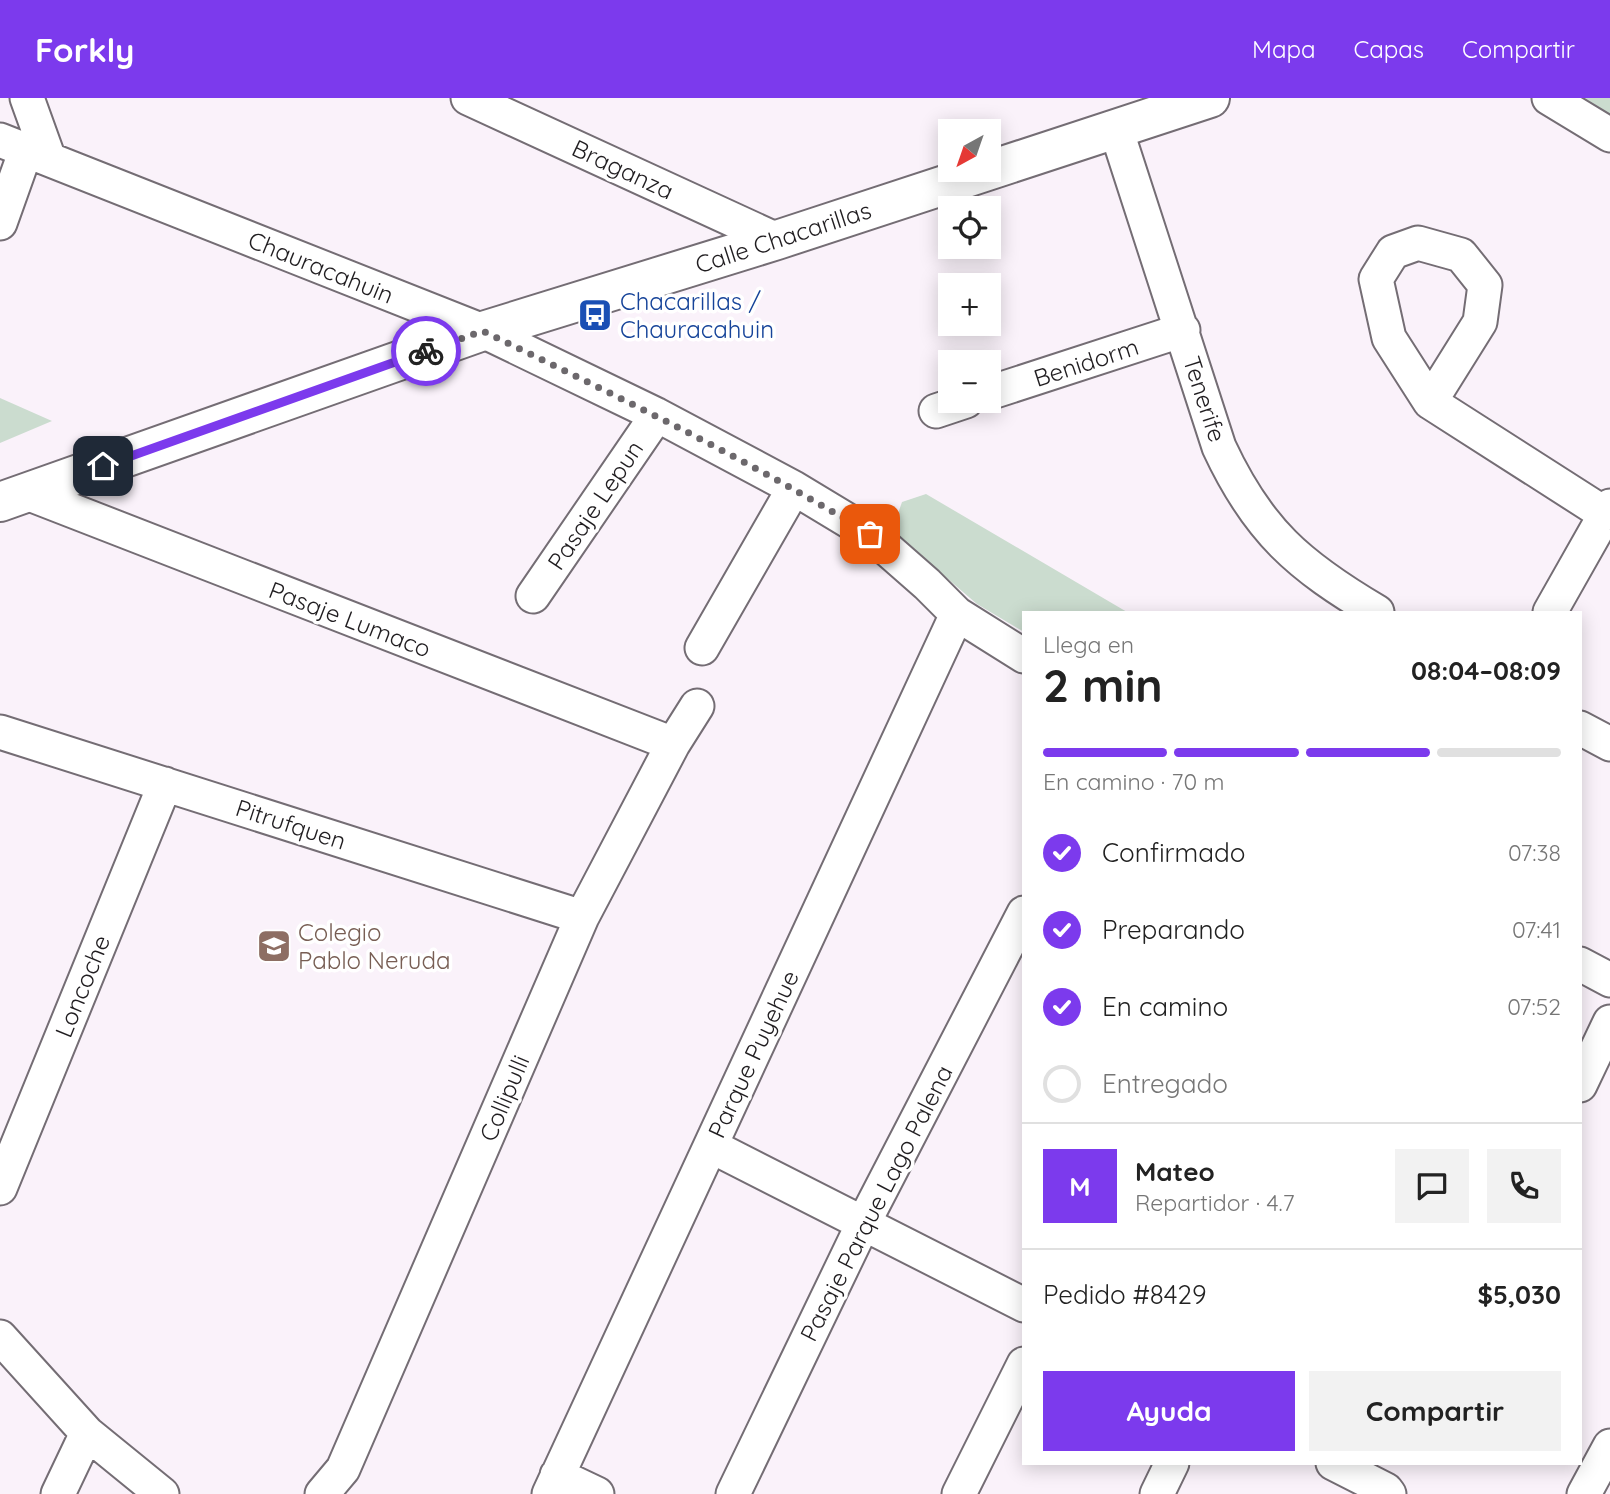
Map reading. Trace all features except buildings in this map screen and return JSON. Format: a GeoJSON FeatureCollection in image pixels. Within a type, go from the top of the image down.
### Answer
{"type":"FeatureCollection","features":[{"type":"Feature","properties":{"kind":"street"},"geometry":{"type":"LineString","coordinates":[[0,223],[25,150],[27,98]]}},
{"type":"Feature","properties":{"kind":"street","name":"Braganza"},"geometry":{"type":"LineString","coordinates":[[468,98],[777,240]]}},
{"type":"Feature","properties":{"kind":"street","name":"Calle Chacarillas"},"geometry":{"type":"LineString","coordinates":[[14,497],[483,331],[777,240],[1210,98]]}},
{"type":"Feature","properties":{"kind":"street"},"geometry":{"type":"LineString","coordinates":[[1549,98],[1610,135]]}},
{"type":"Feature","properties":{"kind":"street","name":"Tenerife"},"geometry":{"type":"LineString","coordinates":[[1116,130],[1219,447],[1234,478],[1272,534],[1296,558],[1321,579],[1375,611]]}},
{"type":"Feature","properties":{"kind":"street","name":"Chauracahuin"},"geometry":{"type":"LineString","coordinates":[[25,150],[483,331],[657,415],[794,488],[870,534],[957,614],[1022,655]]}},
{"type":"Feature","properties":{"kind":"street","name":"Benidorm"},"geometry":{"type":"LineString","coordinates":[[1001,389],[1183,330]]}},
{"type":"Feature","properties":{"kind":"street"},"geometry":{"type":"LineString","coordinates":[[1430,402],[1608,510],[1551,611]]}},
{"type":"Feature","properties":{"kind":"street","name":"Pasaje Lepun"},"geometry":{"type":"LineString","coordinates":[[533,596],[657,415]]}},
{"type":"Feature","properties":{"kind":"street"},"geometry":{"type":"LineString","coordinates":[[702,648],[794,488]]}},
{"type":"Feature","properties":{"kind":"street","name":"Pasaje Lumaco"},"geometry":{"type":"LineString","coordinates":[[14,497],[673,744]]}},
{"type":"Feature","properties":{"kind":"street","name":"Parque Puyehue"},"geometry":{"type":"LineString","coordinates":[[553,1484],[957,614]]}},
{"type":"Feature","properties":{"kind":"street","name":"Collipulli"},"geometry":{"type":"LineString","coordinates":[[322,1494],[343,1469],[582,917],[673,744],[697,706]]}},
{"type":"Feature","properties":{"kind":"street"},"geometry":{"type":"LineString","coordinates":[[1582,730],[1610,744]]}},
{"type":"Feature","properties":{"kind":"street","name":"Pitrufquen"},"geometry":{"type":"LineString","coordinates":[[0,732],[582,917]]}},
{"type":"Feature","properties":{"kind":"street","name":"Loncoche"},"geometry":{"type":"LineString","coordinates":[[0,1188],[165,784]]}},
{"type":"Feature","properties":{"kind":"street","name":"Pasaje Parque Lago Palena"},"geometry":{"type":"LineString","coordinates":[[733,1494],[863,1224],[1022,918]]}},
{"type":"Feature","properties":{"kind":"street"},"geometry":{"type":"LineString","coordinates":[[1582,965],[1610,980]]}},
{"type":"Feature","properties":{"kind":"street"},"geometry":{"type":"LineString","coordinates":[[1582,1081],[1610,1022]]}},
{"type":"Feature","properties":{"kind":"street"},"geometry":{"type":"LineString","coordinates":[[711,1146],[1022,1304]]}},
{"type":"Feature","properties":{"kind":"street"},"geometry":{"type":"LineString","coordinates":[[0,1337],[87,1433],[162,1494]]}},
{"type":"Feature","properties":{"kind":"street"},"geometry":{"type":"LineString","coordinates":[[959,1494],[1022,1368]]}},
{"type":"Feature","properties":{"kind":"street"},"geometry":{"type":"LineString","coordinates":[[58,1494],[87,1433]]}},
{"type":"Feature","properties":{"kind":"street"},"geometry":{"type":"LineString","coordinates":[[1584,1494],[1610,1446]]}},
{"type":"Feature","properties":{"kind":"street"},"geometry":{"type":"LineString","coordinates":[[1157,1494],[1171,1465]]}},
{"type":"Feature","properties":{"kind":"street"},"geometry":{"type":"LineString","coordinates":[[1339,1465],[1392,1482]]}},
{"type":"Feature","properties":{"kind":"street"},"geometry":{"type":"LineString","coordinates":[[553,1484],[597,1494]]}},
{"type":"Feature","properties":{"kind":"green space"},"geometry":{"type":"Polygon","coordinates":[[[1558,98],[1610,98],[1610,129],[1558,98]]]}},
{"type":"Feature","properties":{"kind":"green space"},"geometry":{"type":"Polygon","coordinates":[[[0,398],[52,421],[0,443],[0,398]]]}},
{"type":"Feature","properties":{"kind":"green space"},"geometry":{"type":"Polygon","coordinates":[[[926,494],[1125,611],[1022,611],[1022,631],[977,604],[892,531],[902,502],[926,494]]]}},
{"type":"Feature","properties":{"kind":"way so far"},"geometry":{"type":"LineString","coordinates":[[426,351],[483,331],[657,415],[794,488],[870,534]]}},
{"type":"Feature","properties":{"kind":"place","name":"Chacarillas / Chauracahuin"},"geometry":{"type":"Point","coordinates":[595,315]}},
{"type":"Feature","properties":{"kind":"place","name":"Colegio Pablo Neruda"},"geometry":{"type":"Point","coordinates":[274,946]}},
{"type":"Feature","properties":{"kind":"route"},"geometry":{"type":"LineString","coordinates":[[103,466],[426,351]]}}]}
